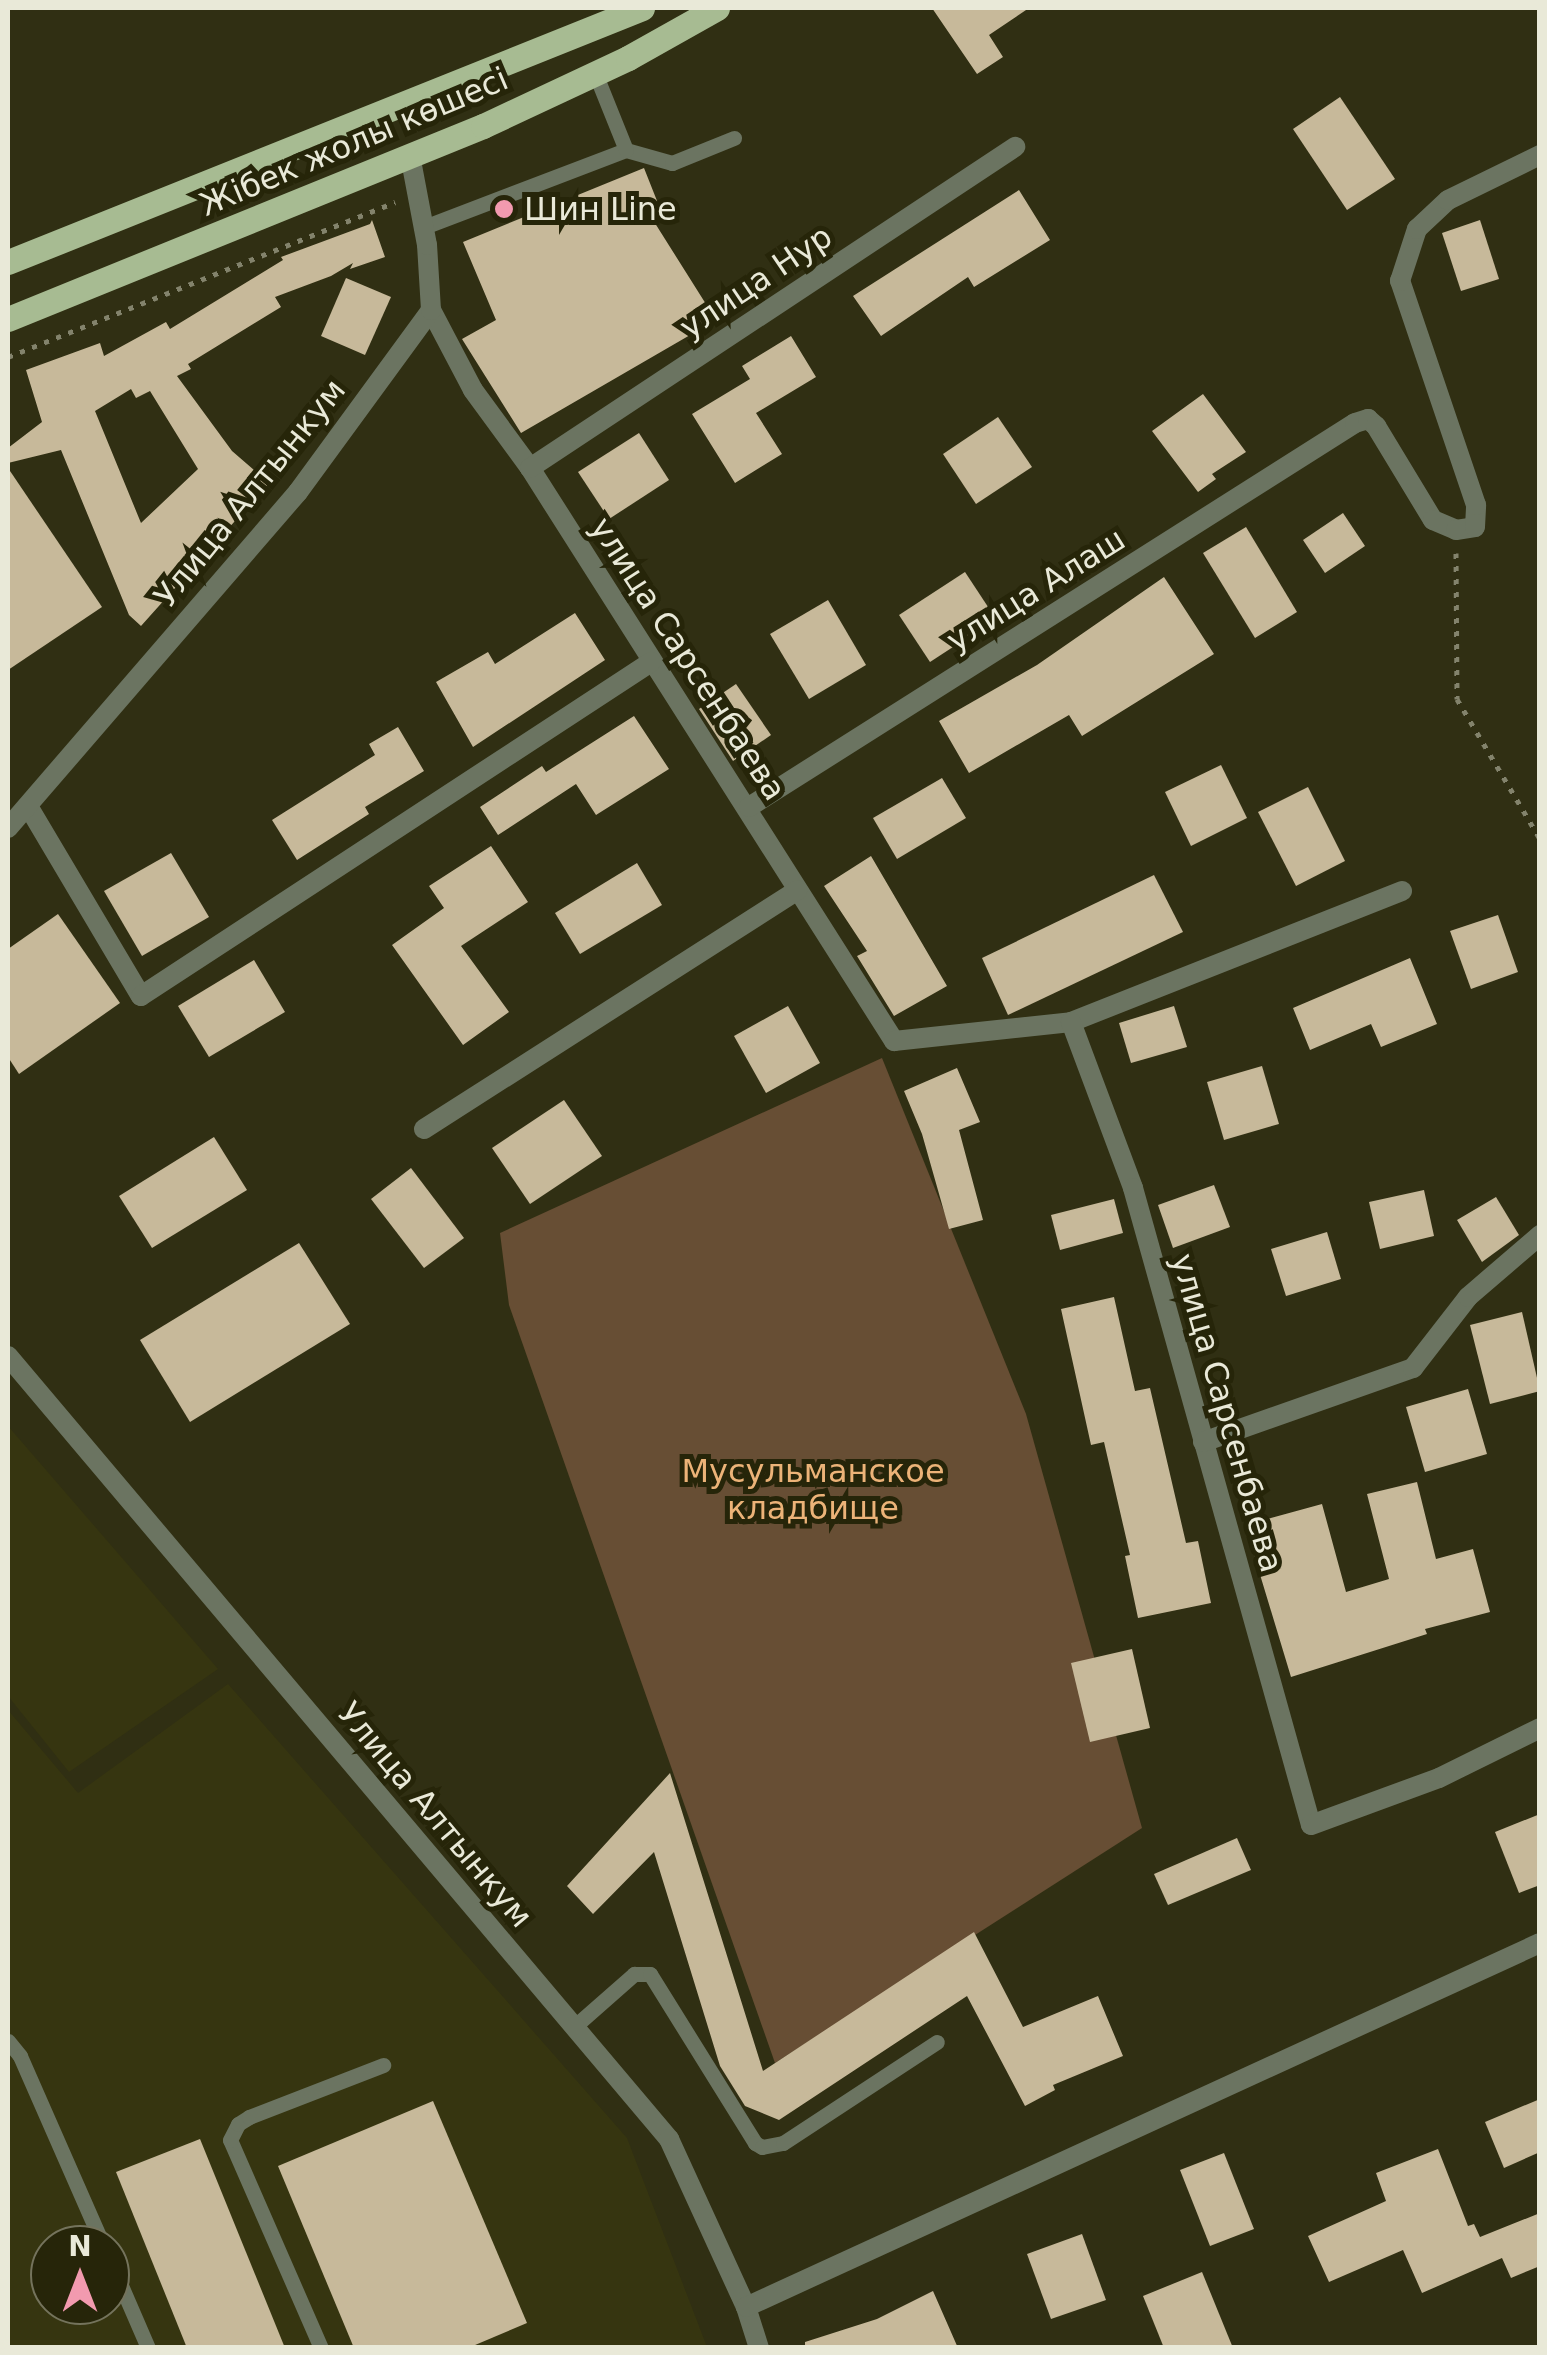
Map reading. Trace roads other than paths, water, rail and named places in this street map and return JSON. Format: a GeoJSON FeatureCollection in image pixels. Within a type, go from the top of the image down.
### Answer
{"type":"FeatureCollection","features":[{"type":"Feature","properties":{"kind":"main road","name":"Жібек жолы көшесі"},"geometry":{"type":"LineString","coordinates":[[8,262],[642,8]]}},
{"type":"Feature","properties":{"kind":"main road","name":"Жібек жолы көшесі"},"geometry":{"type":"LineString","coordinates":[[8,319],[410,155],[595,73],[717,8]]}},
{"type":"Feature","properties":{"kind":"street","name":"улица Нур"},"geometry":{"type":"LineString","coordinates":[[530,468],[1016,147]]}},
{"type":"Feature","properties":{"kind":"street"},"geometry":{"type":"LineString","coordinates":[[410,155],[424,227],[431,310]]}},
{"type":"Feature","properties":{"kind":"street","name":"улица Алаш"},"geometry":{"type":"LineString","coordinates":[[749,807],[1355,422],[1368,419],[1376,426],[1433,520],[1456,530],[1475,527],[1476,505],[1400,280],[1418,229],[1448,200],[1540,155]]}},
{"type":"Feature","properties":{"kind":"street","name":"улица Сарсенбаева"},"geometry":{"type":"LineString","coordinates":[[431,310],[473,390],[530,468],[651,662],[749,807],[894,1041],[1071,1022],[1133,1188],[1311,1824],[1439,1778],[1540,1728]]}},
{"type":"Feature","properties":{"kind":"street","name":"Улица Алтынкум"},"geometry":{"type":"LineString","coordinates":[[8,828],[298,492],[431,310]]}},
{"type":"Feature","properties":{"kind":"street"},"geometry":{"type":"LineString","coordinates":[[28,806],[140,996],[651,662]]}},
{"type":"Feature","properties":{"kind":"street"},"geometry":{"type":"LineString","coordinates":[[424,1130],[797,890]]}},
{"type":"Feature","properties":{"kind":"street"},"geometry":{"type":"LineString","coordinates":[[1071,1022],[1402,891]]}},
{"type":"Feature","properties":{"kind":"street"},"geometry":{"type":"LineString","coordinates":[[1203,1442],[1413,1368],[1468,1298],[1540,1235]]}},
{"type":"Feature","properties":{"kind":"street","name":"Улица Алтынкум"},"geometry":{"type":"LineString","coordinates":[[8,1356],[670,2139],[746,2307],[759,2348]]}},
{"type":"Feature","properties":{"kind":"street"},"geometry":{"type":"LineString","coordinates":[[746,2307],[1540,1943]]}},
{"type":"Feature","properties":{"kind":"lane"},"geometry":{"type":"LineString","coordinates":[[595,73],[626,150]]}},
{"type":"Feature","properties":{"kind":"lane"},"geometry":{"type":"LineString","coordinates":[[424,227],[626,150],[672,163],[734,138]]}},
{"type":"Feature","properties":{"kind":"lane"},"geometry":{"type":"LineString","coordinates":[[574,2026],[634,1974],[650,1974],[755,2143],[762,2148],[783,2142],[937,2042]]}},
{"type":"Feature","properties":{"kind":"lane"},"geometry":{"type":"LineString","coordinates":[[8,2041],[20,2056],[94,2225]]}},
{"type":"Feature","properties":{"kind":"lane"},"geometry":{"type":"LineString","coordinates":[[321,2348],[230,2140],[238,2124],[248,2117],[383,2065]]}},
{"type":"Feature","properties":{"kind":"lane"},"geometry":{"type":"LineString","coordinates":[[130,2306],[148,2348]]}},
{"type":"Feature","properties":{"kind":"place","name":"Шин Line"},"geometry":{"type":"Point","coordinates":[504,209]}},
{"type":"Feature","properties":{"kind":"park label","name":"Мусульманское кладбище"},"geometry":{"type":"Point","coordinates":[813,1490]}}]}
